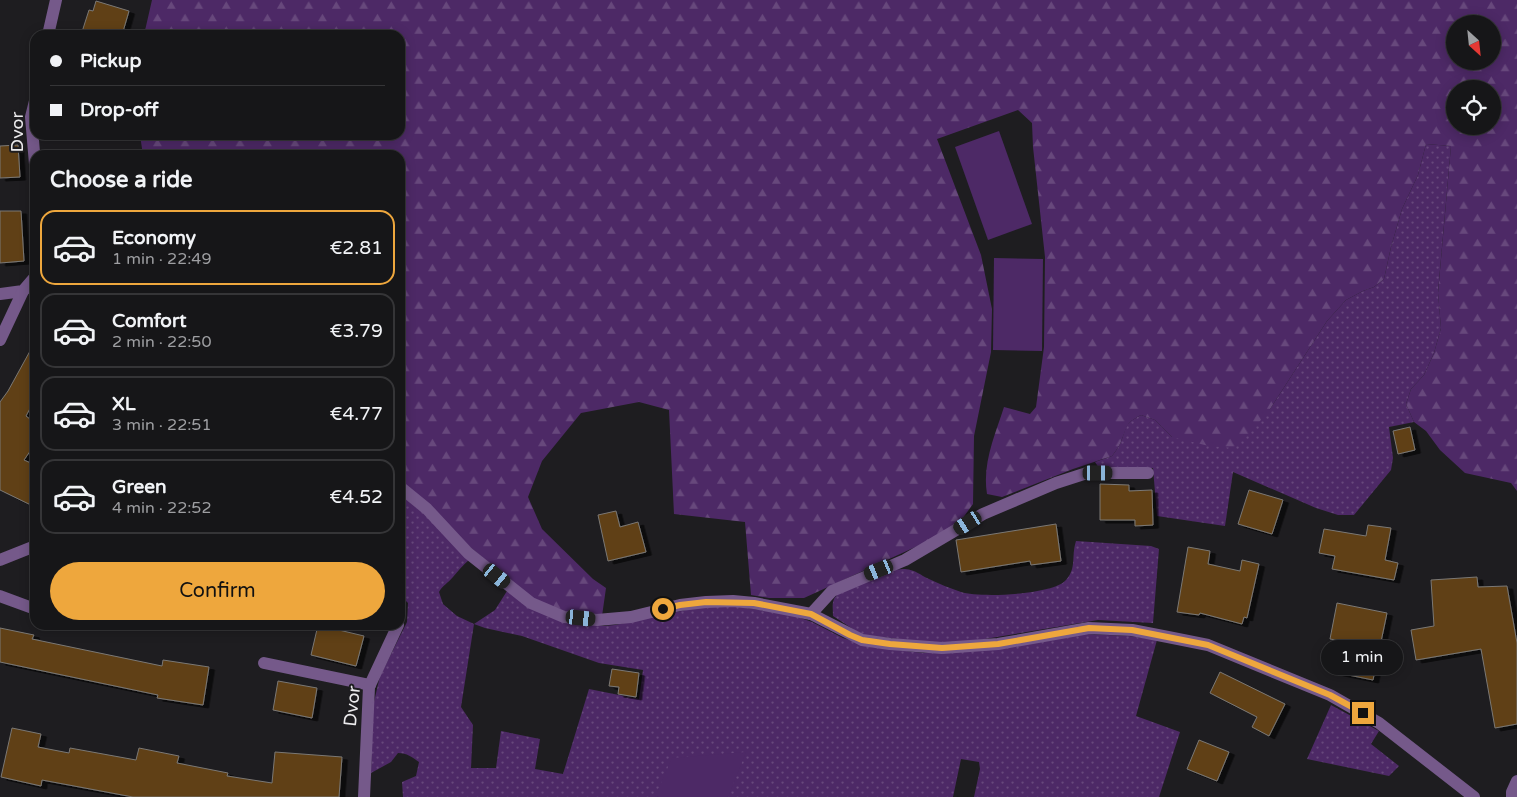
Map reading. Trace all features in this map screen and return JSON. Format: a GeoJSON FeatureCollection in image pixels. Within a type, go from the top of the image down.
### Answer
{"type":"FeatureCollection","features":[{"type":"Feature","properties":{"kind":"street"},"geometry":{"type":"LineString","coordinates":[[49,30],[56,0]]}},
{"type":"Feature","properties":{"kind":"street"},"geometry":{"type":"LineString","coordinates":[[0,340],[23,291],[30,283]]}},
{"type":"Feature","properties":{"kind":"street"},"geometry":{"type":"LineString","coordinates":[[0,294],[23,291]]}},
{"type":"Feature","properties":{"kind":"street"},"geometry":{"type":"LineString","coordinates":[[811,614],[832,591],[905,560],[983,514],[1056,482],[1087,473],[1148,473]]}},
{"type":"Feature","properties":{"kind":"street"},"geometry":{"type":"LineString","coordinates":[[405,491],[427,509],[468,553],[531,603],[564,617],[597,620],[631,617],[680,605],[724,602],[754,603],[811,614],[862,640],[890,644],[942,648],[998,644],[1089,628],[1132,630],[1208,645],[1338,699],[1379,723],[1474,797]]}},
{"type":"Feature","properties":{"kind":"street"},"geometry":{"type":"LineString","coordinates":[[0,560],[30,548]]}},
{"type":"Feature","properties":{"kind":"street"},"geometry":{"type":"LineString","coordinates":[[0,596],[30,607]]}},
{"type":"Feature","properties":{"kind":"street","name":"Dvor"},"geometry":{"type":"LineString","coordinates":[[364,797],[370,685],[396,630]]}},
{"type":"Feature","properties":{"kind":"street"},"geometry":{"type":"LineString","coordinates":[[264,663],[370,685]]}},
{"type":"Feature","properties":{"kind":"street"},"geometry":{"type":"LineString","coordinates":[[1512,797],[1517,781]]}},
{"type":"Feature","properties":{"kind":"green space"},"geometry":{"type":"Polygon","coordinates":[[[152,0],[1517,0],[1517,491],[1511,483],[1465,473],[1440,450],[1426,431],[1414,422],[1406,404],[1411,389],[1424,375],[1434,353],[1441,328],[1438,293],[1451,146],[1426,144],[1418,175],[1402,209],[1384,279],[1374,287],[1346,300],[1327,321],[1270,409],[1250,433],[1234,448],[1209,446],[1172,437],[1155,420],[1141,415],[1128,424],[1112,456],[1002,497],[987,494],[986,472],[988,461],[1004,407],[1030,414],[1036,407],[1044,347],[1045,257],[1032,123],[1018,110],[937,139],[981,255],[992,309],[991,352],[974,436],[973,504],[960,522],[935,538],[804,598],[769,598],[751,595],[745,522],[674,514],[669,410],[639,402],[581,413],[542,461],[528,497],[542,529],[593,579],[606,588],[602,616],[569,613],[533,599],[453,533],[405,485],[405,150],[142,150],[141,140],[405,140],[405,30],[145,30],[152,0]]]}},
{"type":"Feature","properties":{"kind":"green space"},"geometry":{"type":"Polygon","coordinates":[[[999,131],[1032,224],[988,240],[955,147],[999,131]]]}},
{"type":"Feature","properties":{"kind":"green space"},"geometry":{"type":"Polygon","coordinates":[[[1426,144],[1451,146],[1438,292],[1441,328],[1434,353],[1424,375],[1411,389],[1406,404],[1414,422],[1389,427],[1393,458],[1391,470],[1354,515],[1338,515],[1316,508],[1233,472],[1225,526],[1157,516],[1153,468],[1131,471],[1099,468],[1095,462],[1112,456],[1128,424],[1141,415],[1155,420],[1172,437],[1270,409],[1327,321],[1346,300],[1374,287],[1384,279],[1402,209],[1418,175],[1426,144]]]}},
{"type":"Feature","properties":{"kind":"green space"},"geometry":{"type":"Polygon","coordinates":[[[994,258],[1043,259],[1042,351],[993,350],[994,258]]]}},
{"type":"Feature","properties":{"kind":"green space"},"geometry":{"type":"Polygon","coordinates":[[[405,498],[427,516],[470,559],[439,592],[443,604],[457,616],[474,624],[495,610],[507,591],[564,621],[604,626],[700,607],[738,607],[789,614],[812,622],[843,638],[871,647],[924,653],[1001,649],[1084,634],[1129,636],[1157,640],[1136,716],[1180,732],[1159,797],[974,797],[980,769],[979,762],[961,759],[953,797],[403,797],[402,782],[416,776],[419,762],[412,757],[398,753],[391,762],[371,773],[373,706],[380,676],[403,630],[405,630],[408,603],[405,600],[405,498]],[[474,624],[461,707],[473,725],[471,768],[496,768],[501,731],[540,739],[535,769],[563,774],[589,689],[639,699],[643,670],[599,663],[522,636],[474,624]]]}},
{"type":"Feature","properties":{"kind":"green space"},"geometry":{"type":"Polygon","coordinates":[[[1076,541],[1151,546],[1159,549],[1153,623],[1098,620],[961,643],[927,642],[862,635],[833,616],[833,602],[837,595],[852,586],[888,571],[898,569],[912,570],[945,586],[970,594],[1016,594],[1047,589],[1059,585],[1069,576],[1073,567],[1076,541]]]}},
{"type":"Feature","properties":{"kind":"green space"},"geometry":{"type":"Polygon","coordinates":[[[1331,705],[1379,731],[1371,744],[1399,766],[1389,776],[1307,759],[1331,705]]]}},
{"type":"Feature","properties":{"kind":"green space"},"geometry":{"type":"Polygon","coordinates":[[[746,752],[728,797],[655,797],[672,758],[746,752]]]}},
{"type":"Feature","properties":{"kind":"building"},"geometry":{"type":"Polygon","coordinates":[[[96,1],[129,11],[123,30],[83,30],[89,10],[93,11],[96,1]]]}},
{"type":"Feature","properties":{"kind":"building"},"geometry":{"type":"Polygon","coordinates":[[[18,145],[20,177],[0,178],[0,146],[18,145]]]}},
{"type":"Feature","properties":{"kind":"building"},"geometry":{"type":"Polygon","coordinates":[[[0,211],[21,211],[24,261],[0,263],[0,211]]]}},
{"type":"Feature","properties":{"kind":"building"},"geometry":{"type":"Polygon","coordinates":[[[30,351],[30,408],[26,416],[30,419],[30,451],[24,460],[30,463],[30,505],[0,490],[0,402],[30,351]]]}},
{"type":"Feature","properties":{"kind":"building"},"geometry":{"type":"Polygon","coordinates":[[[1410,427],[1415,450],[1398,454],[1393,431],[1410,427]]]}},
{"type":"Feature","properties":{"kind":"building"},"geometry":{"type":"Polygon","coordinates":[[[1100,484],[1129,485],[1129,491],[1152,490],[1153,525],[1135,526],[1135,520],[1100,520],[1100,484]]]}},
{"type":"Feature","properties":{"kind":"building"},"geometry":{"type":"Polygon","coordinates":[[[1249,490],[1283,500],[1272,534],[1238,524],[1249,490]]]}},
{"type":"Feature","properties":{"kind":"building"},"geometry":{"type":"Polygon","coordinates":[[[616,511],[620,527],[638,522],[646,552],[608,561],[598,515],[616,511]]]}},
{"type":"Feature","properties":{"kind":"building"},"geometry":{"type":"Polygon","coordinates":[[[1056,524],[1061,561],[1031,565],[1030,561],[961,572],[956,540],[1056,524]]]}},
{"type":"Feature","properties":{"kind":"building"},"geometry":{"type":"Polygon","coordinates":[[[1368,525],[1391,528],[1385,560],[1398,563],[1394,580],[1332,569],[1335,556],[1319,553],[1324,529],[1366,536],[1368,525]]]}},
{"type":"Feature","properties":{"kind":"building"},"geometry":{"type":"Polygon","coordinates":[[[1188,547],[1210,551],[1208,564],[1240,571],[1242,560],[1259,564],[1247,618],[1244,617],[1242,624],[1200,613],[1199,615],[1177,612],[1188,547]]]}},
{"type":"Feature","properties":{"kind":"building"},"geometry":{"type":"Polygon","coordinates":[[[1477,577],[1478,587],[1507,586],[1517,643],[1517,724],[1495,728],[1481,649],[1416,660],[1411,630],[1434,626],[1431,580],[1477,577]]]}},
{"type":"Feature","properties":{"kind":"building"},"geometry":{"type":"Polygon","coordinates":[[[1337,603],[1387,613],[1373,680],[1329,671],[1336,640],[1330,639],[1337,603]]]}},
{"type":"Feature","properties":{"kind":"building"},"geometry":{"type":"Polygon","coordinates":[[[0,628],[34,635],[32,639],[162,666],[163,660],[209,667],[203,705],[157,698],[158,695],[0,662],[0,628]]]}},
{"type":"Feature","properties":{"kind":"building"},"geometry":{"type":"Polygon","coordinates":[[[317,630],[339,630],[364,636],[356,666],[311,655],[317,630]]]}},
{"type":"Feature","properties":{"kind":"building"},"geometry":{"type":"Polygon","coordinates":[[[612,669],[639,673],[636,697],[618,694],[619,687],[609,686],[612,669]]]}},
{"type":"Feature","properties":{"kind":"building"},"geometry":{"type":"Polygon","coordinates":[[[1220,672],[1285,704],[1269,736],[1252,727],[1257,717],[1210,693],[1220,672]]]}},
{"type":"Feature","properties":{"kind":"building"},"geometry":{"type":"Polygon","coordinates":[[[278,681],[317,688],[312,718],[273,710],[278,681]]]}},
{"type":"Feature","properties":{"kind":"building"},"geometry":{"type":"Polygon","coordinates":[[[12,728],[41,734],[38,747],[69,753],[70,748],[136,760],[139,748],[179,756],[177,763],[228,773],[227,776],[272,783],[275,752],[342,757],[339,797],[133,797],[42,780],[41,786],[1,777],[12,728]]]}},
{"type":"Feature","properties":{"kind":"building"},"geometry":{"type":"Polygon","coordinates":[[[1199,740],[1229,752],[1217,781],[1187,769],[1199,740]]]}},
{"type":"Feature","properties":{"kind":"route"},"geometry":{"type":"LineString","coordinates":[[663,609],[706,602],[754,603],[811,614],[862,640],[942,648],[998,644],[1089,628],[1132,630],[1208,645],[1330,695],[1363,713]]}}]}
